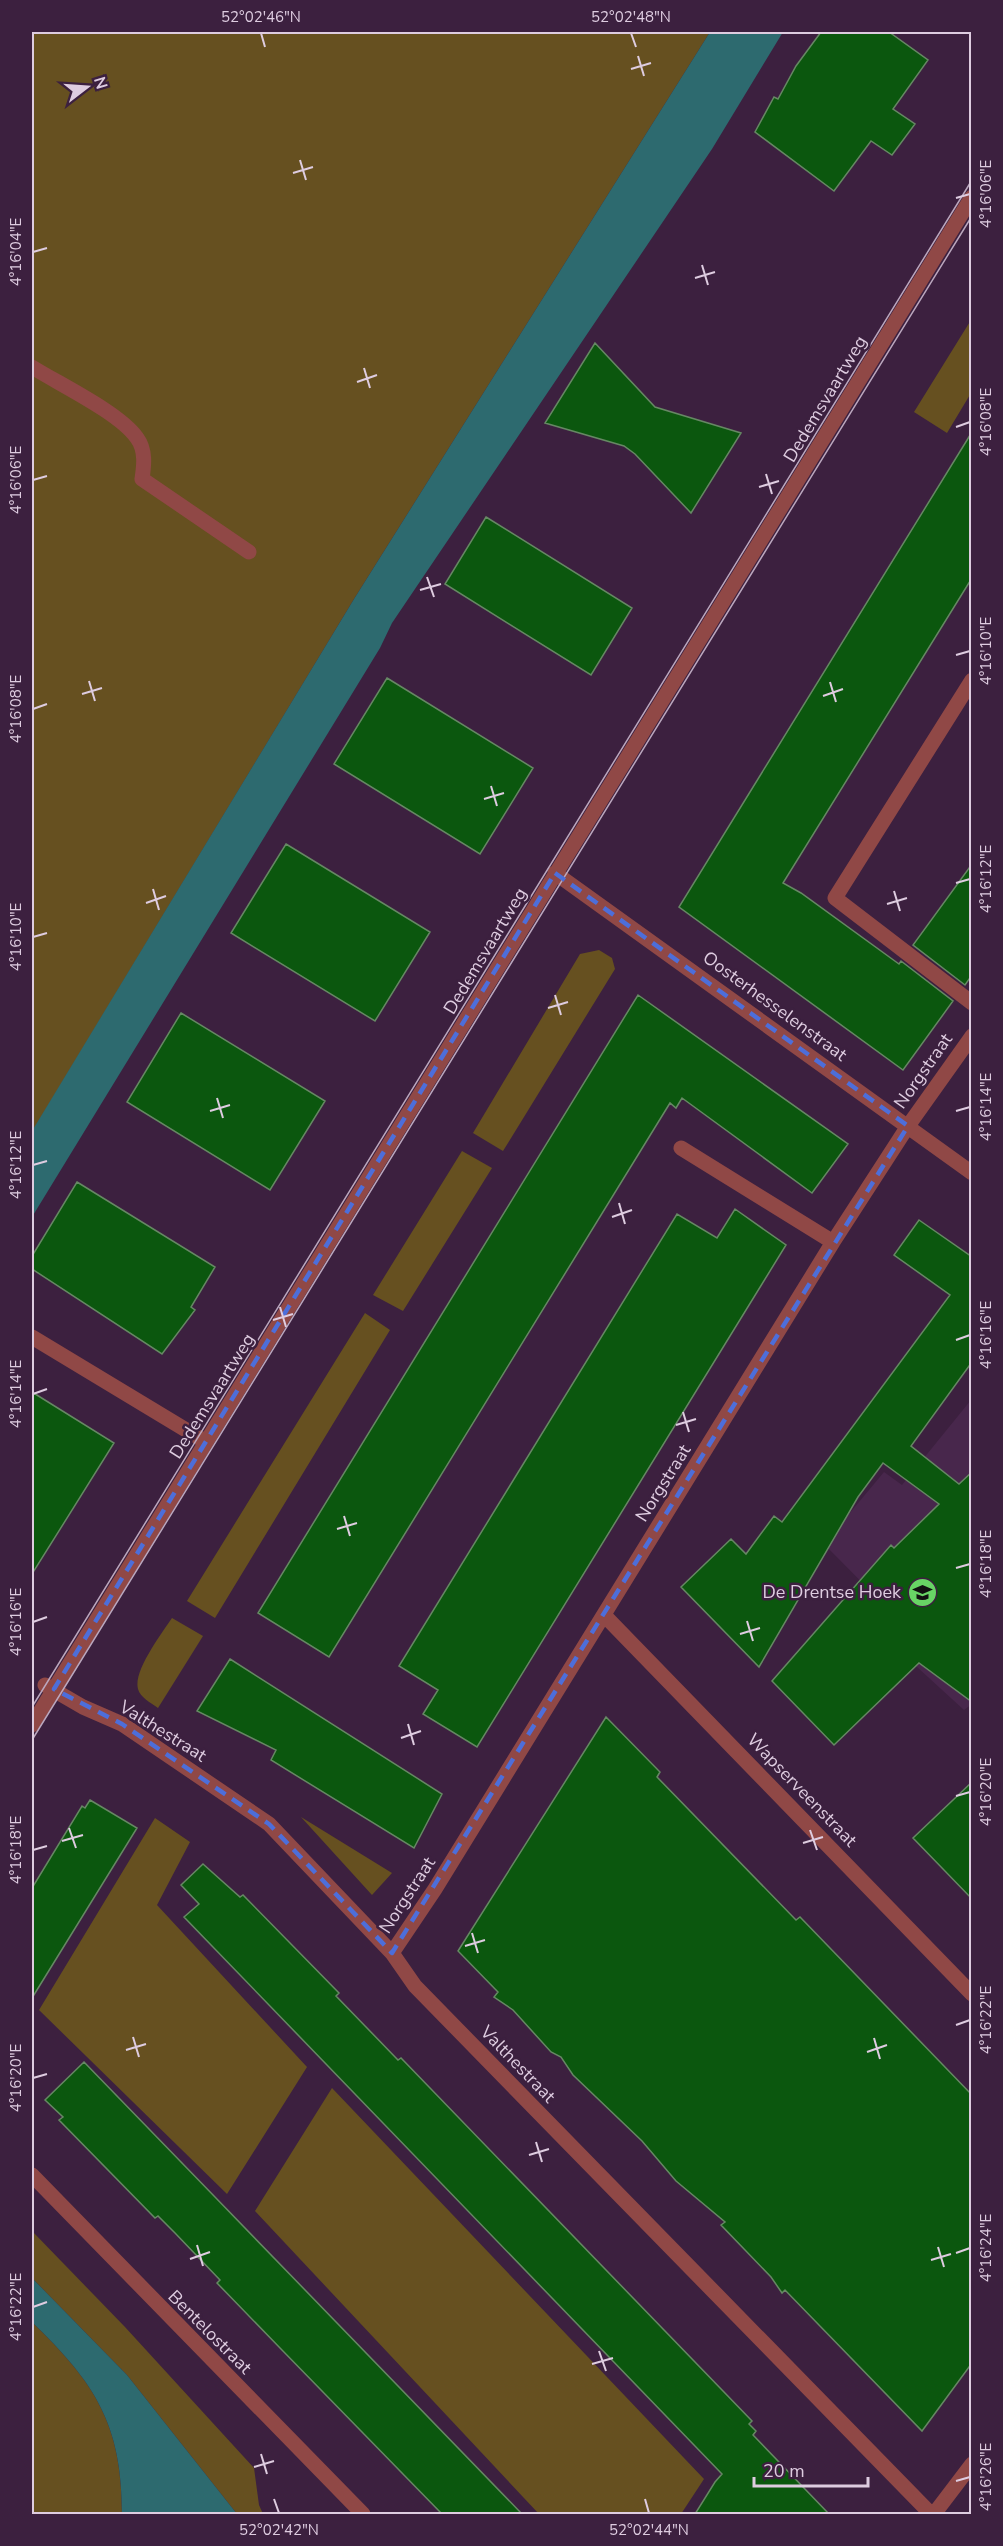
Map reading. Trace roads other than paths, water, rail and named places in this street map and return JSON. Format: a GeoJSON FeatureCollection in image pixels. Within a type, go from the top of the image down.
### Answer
{"type":"FeatureCollection","features":[{"type":"Feature","properties":{"kind":"street","name":"Dedemsvaartweg"},"geometry":{"type":"LineString","coordinates":[[32,1725],[49,1687],[206,1442],[555,873],[626,763],[972,197]]}},
{"type":"Feature","properties":{"kind":"street"},"geometry":{"type":"LineString","coordinates":[[32,367],[124,423],[139,439],[144,460],[142,479],[249,552]]}},
{"type":"Feature","properties":{"kind":"street"},"geometry":{"type":"LineString","coordinates":[[972,680],[835,898],[972,1002]]}},
{"type":"Feature","properties":{"kind":"street","name":"Oosterhesselenstraat"},"geometry":{"type":"LineString","coordinates":[[555,873],[972,1173]]}},
{"type":"Feature","properties":{"kind":"street","name":"Norgstraat"},"geometry":{"type":"LineString","coordinates":[[392,1953],[435,1889],[833,1242],[908,1126],[972,1036]]}},
{"type":"Feature","properties":{"kind":"street"},"geometry":{"type":"LineString","coordinates":[[681,1148],[833,1242]]}},
{"type":"Feature","properties":{"kind":"street"},"geometry":{"type":"LineString","coordinates":[[32,1337],[206,1442]]}},
{"type":"Feature","properties":{"kind":"street","name":"Wapserveenstraat"},"geometry":{"type":"LineString","coordinates":[[604,1615],[972,1994]]}},
{"type":"Feature","properties":{"kind":"street","name":"Valthestraat"},"geometry":{"type":"LineString","coordinates":[[49,1687],[83,1707],[122,1724],[269,1824],[392,1953],[415,1986],[933,2514]]}},
{"type":"Feature","properties":{"kind":"street","name":"Bentelostraat"},"geometry":{"type":"LineString","coordinates":[[32,2175],[363,2514]]}},
{"type":"Feature","properties":{"kind":"street"},"geometry":{"type":"LineString","coordinates":[[933,2514],[972,2464]]}},
{"type":"Feature","properties":{"kind":"tram line"},"geometry":{"type":"LineString","coordinates":[[32,1707],[972,180]]}},
{"type":"Feature","properties":{"kind":"tram line"},"geometry":{"type":"LineString","coordinates":[[32,1740],[972,216]]}},
{"type":"Feature","properties":{"kind":"place","name":"De Drentse Hoek"},"geometry":{"type":"Point","coordinates":[922,1592]}}]}
